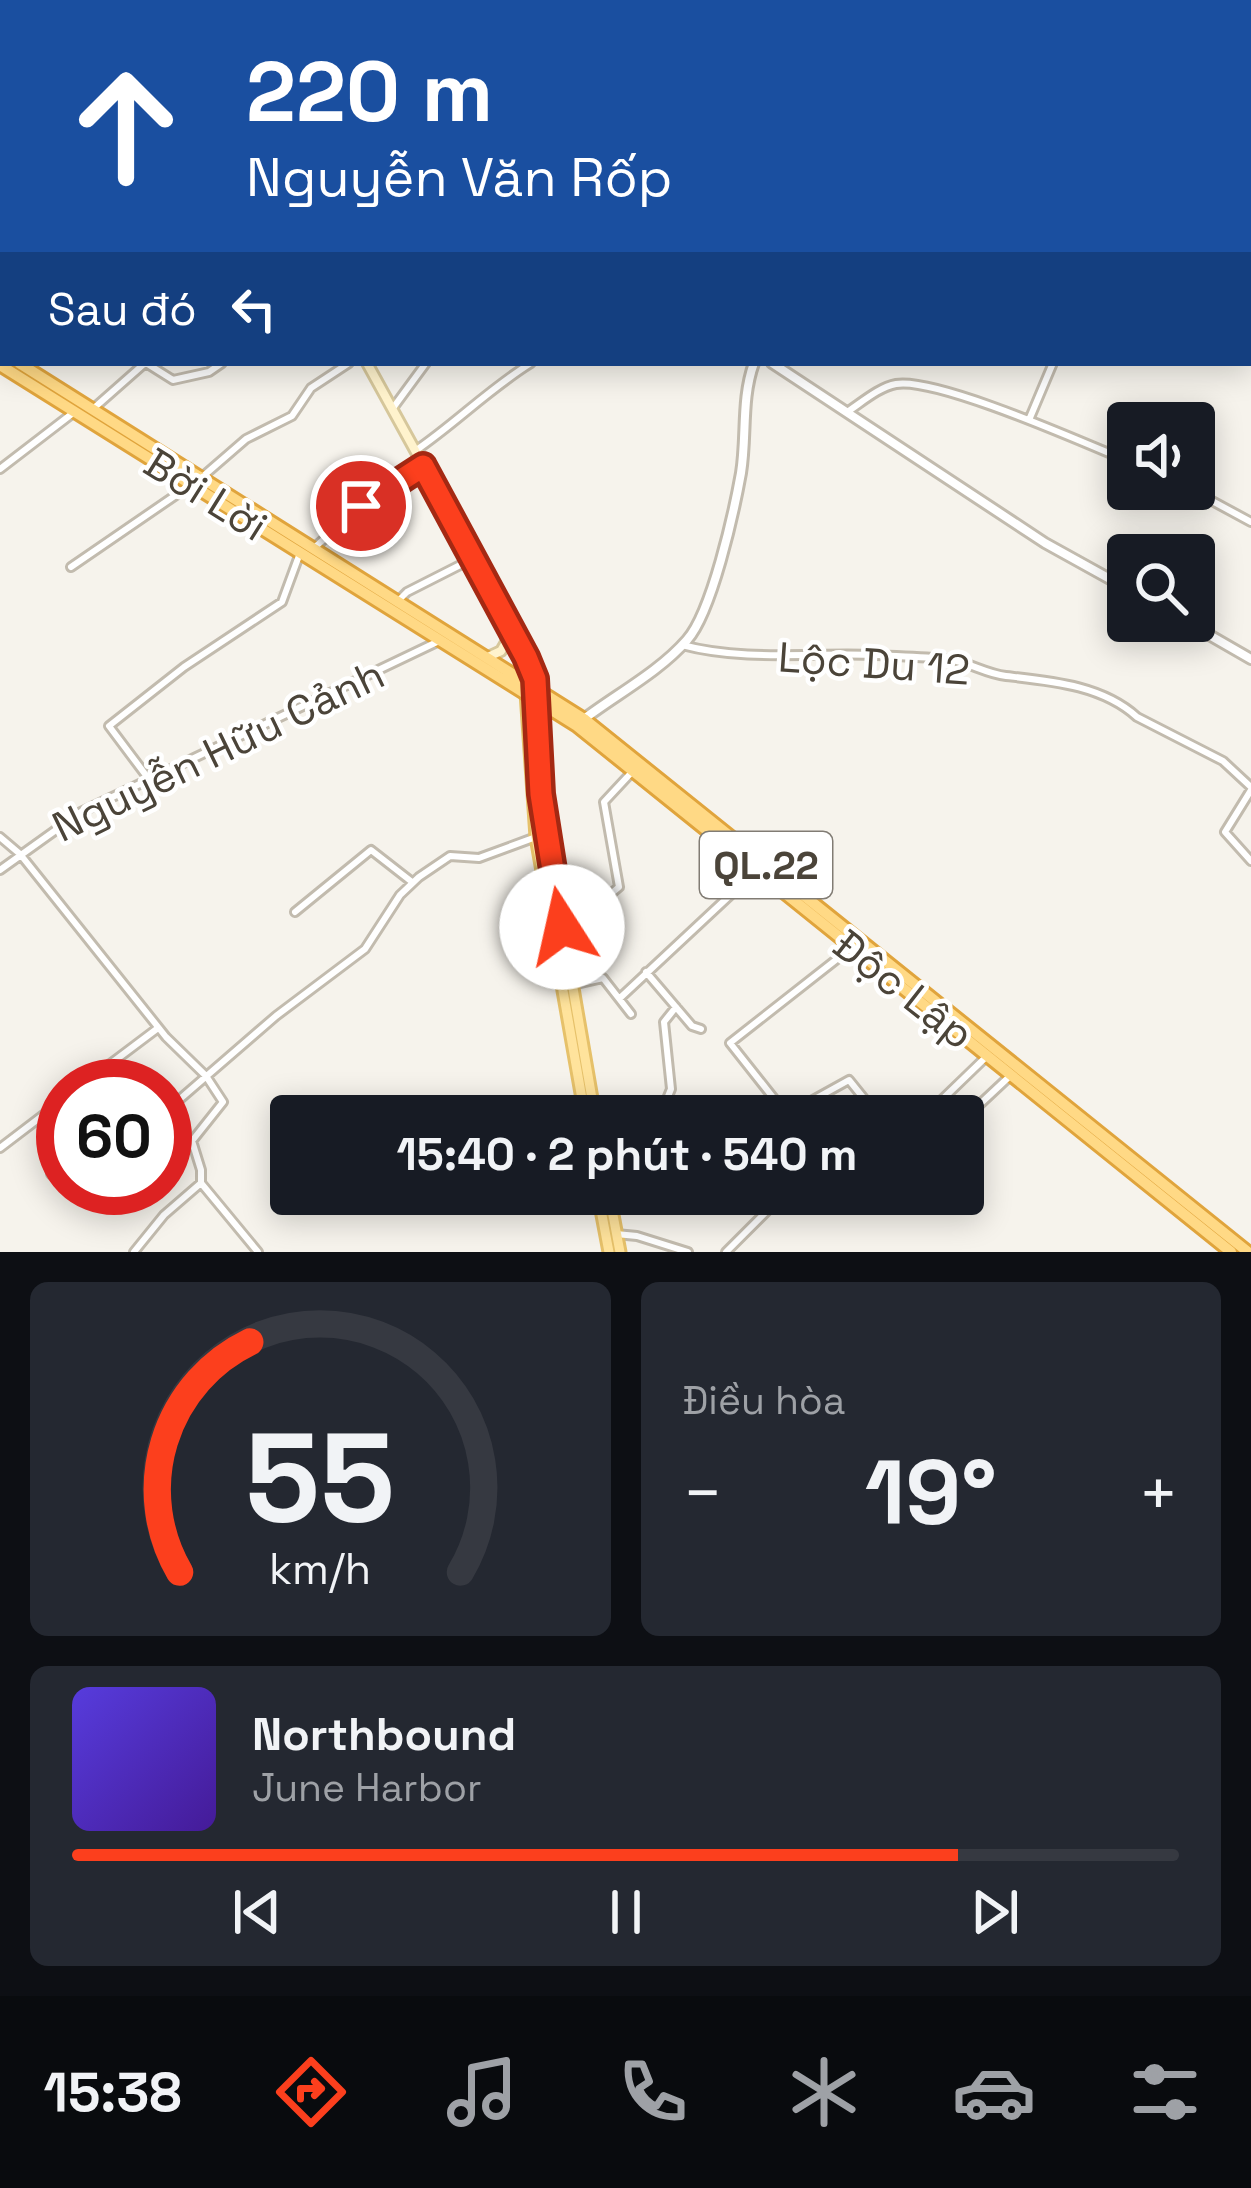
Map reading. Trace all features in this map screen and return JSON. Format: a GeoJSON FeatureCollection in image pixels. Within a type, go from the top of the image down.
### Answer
{"type":"FeatureCollection","features":[{"type":"Feature","properties":{"kind":"highway","name":"Bời Lời"},"geometry":{"type":"LineString","coordinates":[[2,366],[314,548],[488,657],[532,693]]}},
{"type":"Feature","properties":{"kind":"highway","name":"Bời Lời"},"geometry":{"type":"LineString","coordinates":[[24,366],[300,553],[532,693]]}},
{"type":"Feature","properties":{"kind":"highway","name":"QL.22"},"geometry":{"type":"LineString","coordinates":[[532,693],[580,723],[992,1051]]}},
{"type":"Feature","properties":{"kind":"highway","name":"Độc Lập"},"geometry":{"type":"LineString","coordinates":[[580,723],[851,949],[992,1051],[1248,1252]]}},
{"type":"Feature","properties":{"kind":"highway","name":"Độc Lập"},"geometry":{"type":"LineString","coordinates":[[992,1051],[1013,1074],[1231,1252]]}},
{"type":"Feature","properties":{"kind":"main road"},"geometry":{"type":"LineString","coordinates":[[370,366],[513,631],[532,693],[546,831],[591,1095]]}},
{"type":"Feature","properties":{"kind":"main road"},"geometry":{"type":"LineString","coordinates":[[488,657],[501,651],[513,631]]}},
{"type":"Feature","properties":{"kind":"main road"},"geometry":{"type":"LineString","coordinates":[[532,693],[536,837],[580,1095]]}},
{"type":"Feature","properties":{"kind":"main road"},"geometry":{"type":"LineString","coordinates":[[602,1215],[609,1252]]}},
{"type":"Feature","properties":{"kind":"main road"},"geometry":{"type":"LineString","coordinates":[[613,1215],[620,1252]]}},
{"type":"Feature","properties":{"kind":"street"},"geometry":{"type":"LineString","coordinates":[[93,409],[143,366]]}},
{"type":"Feature","properties":{"kind":"street"},"geometry":{"type":"LineString","coordinates":[[151,366],[173,380],[218,366]]}},
{"type":"Feature","properties":{"kind":"street"},"geometry":{"type":"LineString","coordinates":[[71,567],[197,481],[246,439],[292,416],[311,388],[344,366]]}},
{"type":"Feature","properties":{"kind":"street"},"geometry":{"type":"LineString","coordinates":[[392,409],[424,366]]}},
{"type":"Feature","properties":{"kind":"street"},"geometry":{"type":"LineString","coordinates":[[415,451],[526,366]]}},
{"type":"Feature","properties":{"kind":"street"},"geometry":{"type":"LineString","coordinates":[[580,723],[682,645],[702,616],[741,473],[746,390],[753,366]]}},
{"type":"Feature","properties":{"kind":"street"},"geometry":{"type":"LineString","coordinates":[[776,366],[1045,543],[1107,577]]}},
{"type":"Feature","properties":{"kind":"street"},"geometry":{"type":"LineString","coordinates":[[1030,420],[1052,366]]}},
{"type":"Feature","properties":{"kind":"street"},"geometry":{"type":"LineString","coordinates":[[844,413],[886,387],[910,384],[1030,420],[1107,452]]}},
{"type":"Feature","properties":{"kind":"street"},"geometry":{"type":"LineString","coordinates":[[0,469],[76,411]]}},
{"type":"Feature","properties":{"kind":"street"},"geometry":{"type":"LineString","coordinates":[[314,548],[361,506],[423,466]]}},
{"type":"Feature","properties":{"kind":"street"},"geometry":{"type":"LineString","coordinates":[[1215,503],[1251,522]]}},
{"type":"Feature","properties":{"kind":"street"},"geometry":{"type":"LineString","coordinates":[[148,778],[109,726],[184,667],[282,602],[300,553]]}},
{"type":"Feature","properties":{"kind":"street"},"geometry":{"type":"LineString","coordinates":[[399,601],[407,592],[474,558]]}},
{"type":"Feature","properties":{"kind":"street"},"geometry":{"type":"LineString","coordinates":[[1215,638],[1251,659]]}},
{"type":"Feature","properties":{"kind":"street","name":"Nguyễn Hữu Cảnh"},"geometry":{"type":"LineString","coordinates":[[0,870],[81,812],[442,640]]}},
{"type":"Feature","properties":{"kind":"street","name":"Lộc Du 12"},"geometry":{"type":"LineString","coordinates":[[682,645],[706,652],[955,660],[996,674],[1047,678],[1126,707],[1223,761],[1251,788],[1225,832],[1251,861]]}},
{"type":"Feature","properties":{"kind":"street"},"geometry":{"type":"LineString","coordinates":[[562,927],[580,920],[619,887],[604,802],[633,770]]}},
{"type":"Feature","properties":{"kind":"street"},"geometry":{"type":"LineString","coordinates":[[0,837],[20,854],[223,1102],[192,1141],[201,1183],[258,1252]]}},
{"type":"Feature","properties":{"kind":"street"},"geometry":{"type":"LineString","coordinates":[[192,1088],[276,1016],[365,949],[412,883],[450,856],[478,858],[536,837]]}},
{"type":"Feature","properties":{"kind":"street"},"geometry":{"type":"LineString","coordinates":[[295,912],[371,850],[412,883]]}},
{"type":"Feature","properties":{"kind":"street"},"geometry":{"type":"LineString","coordinates":[[620,998],[756,871]]}},
{"type":"Feature","properties":{"kind":"street"},"geometry":{"type":"LineString","coordinates":[[771,1095],[730,1043],[851,949]]}},
{"type":"Feature","properties":{"kind":"street"},"geometry":{"type":"LineString","coordinates":[[646,972],[692,1026],[701,1029]]}},
{"type":"Feature","properties":{"kind":"street"},"geometry":{"type":"LineString","coordinates":[[572,985],[602,978],[631,1014]]}},
{"type":"Feature","properties":{"kind":"street"},"geometry":{"type":"LineString","coordinates":[[669,1095],[664,1022],[676,1007]]}},
{"type":"Feature","properties":{"kind":"street"},"geometry":{"type":"LineString","coordinates":[[117,1059],[158,1028]]}},
{"type":"Feature","properties":{"kind":"street"},"geometry":{"type":"LineString","coordinates":[[947,1095],[992,1051]]}},
{"type":"Feature","properties":{"kind":"street"},"geometry":{"type":"LineString","coordinates":[[984,1101],[1013,1074]]}},
{"type":"Feature","properties":{"kind":"street"},"geometry":{"type":"LineString","coordinates":[[822,1095],[849,1080],[861,1095]]}},
{"type":"Feature","properties":{"kind":"street"},"geometry":{"type":"LineString","coordinates":[[0,1148],[36,1121]]}},
{"type":"Feature","properties":{"kind":"street"},"geometry":{"type":"LineString","coordinates":[[134,1252],[164,1215],[201,1183]]}},
{"type":"Feature","properties":{"kind":"street"},"geometry":{"type":"LineString","coordinates":[[725,1252],[763,1215]]}},
{"type":"Feature","properties":{"kind":"street"},"geometry":{"type":"LineString","coordinates":[[616,1234],[688,1252]]}},
{"type":"Feature","properties":{"kind":"route"},"geometry":{"type":"LineString","coordinates":[[361,506],[423,466],[526,657],[535,679],[541,794],[562,927]]}}]}
